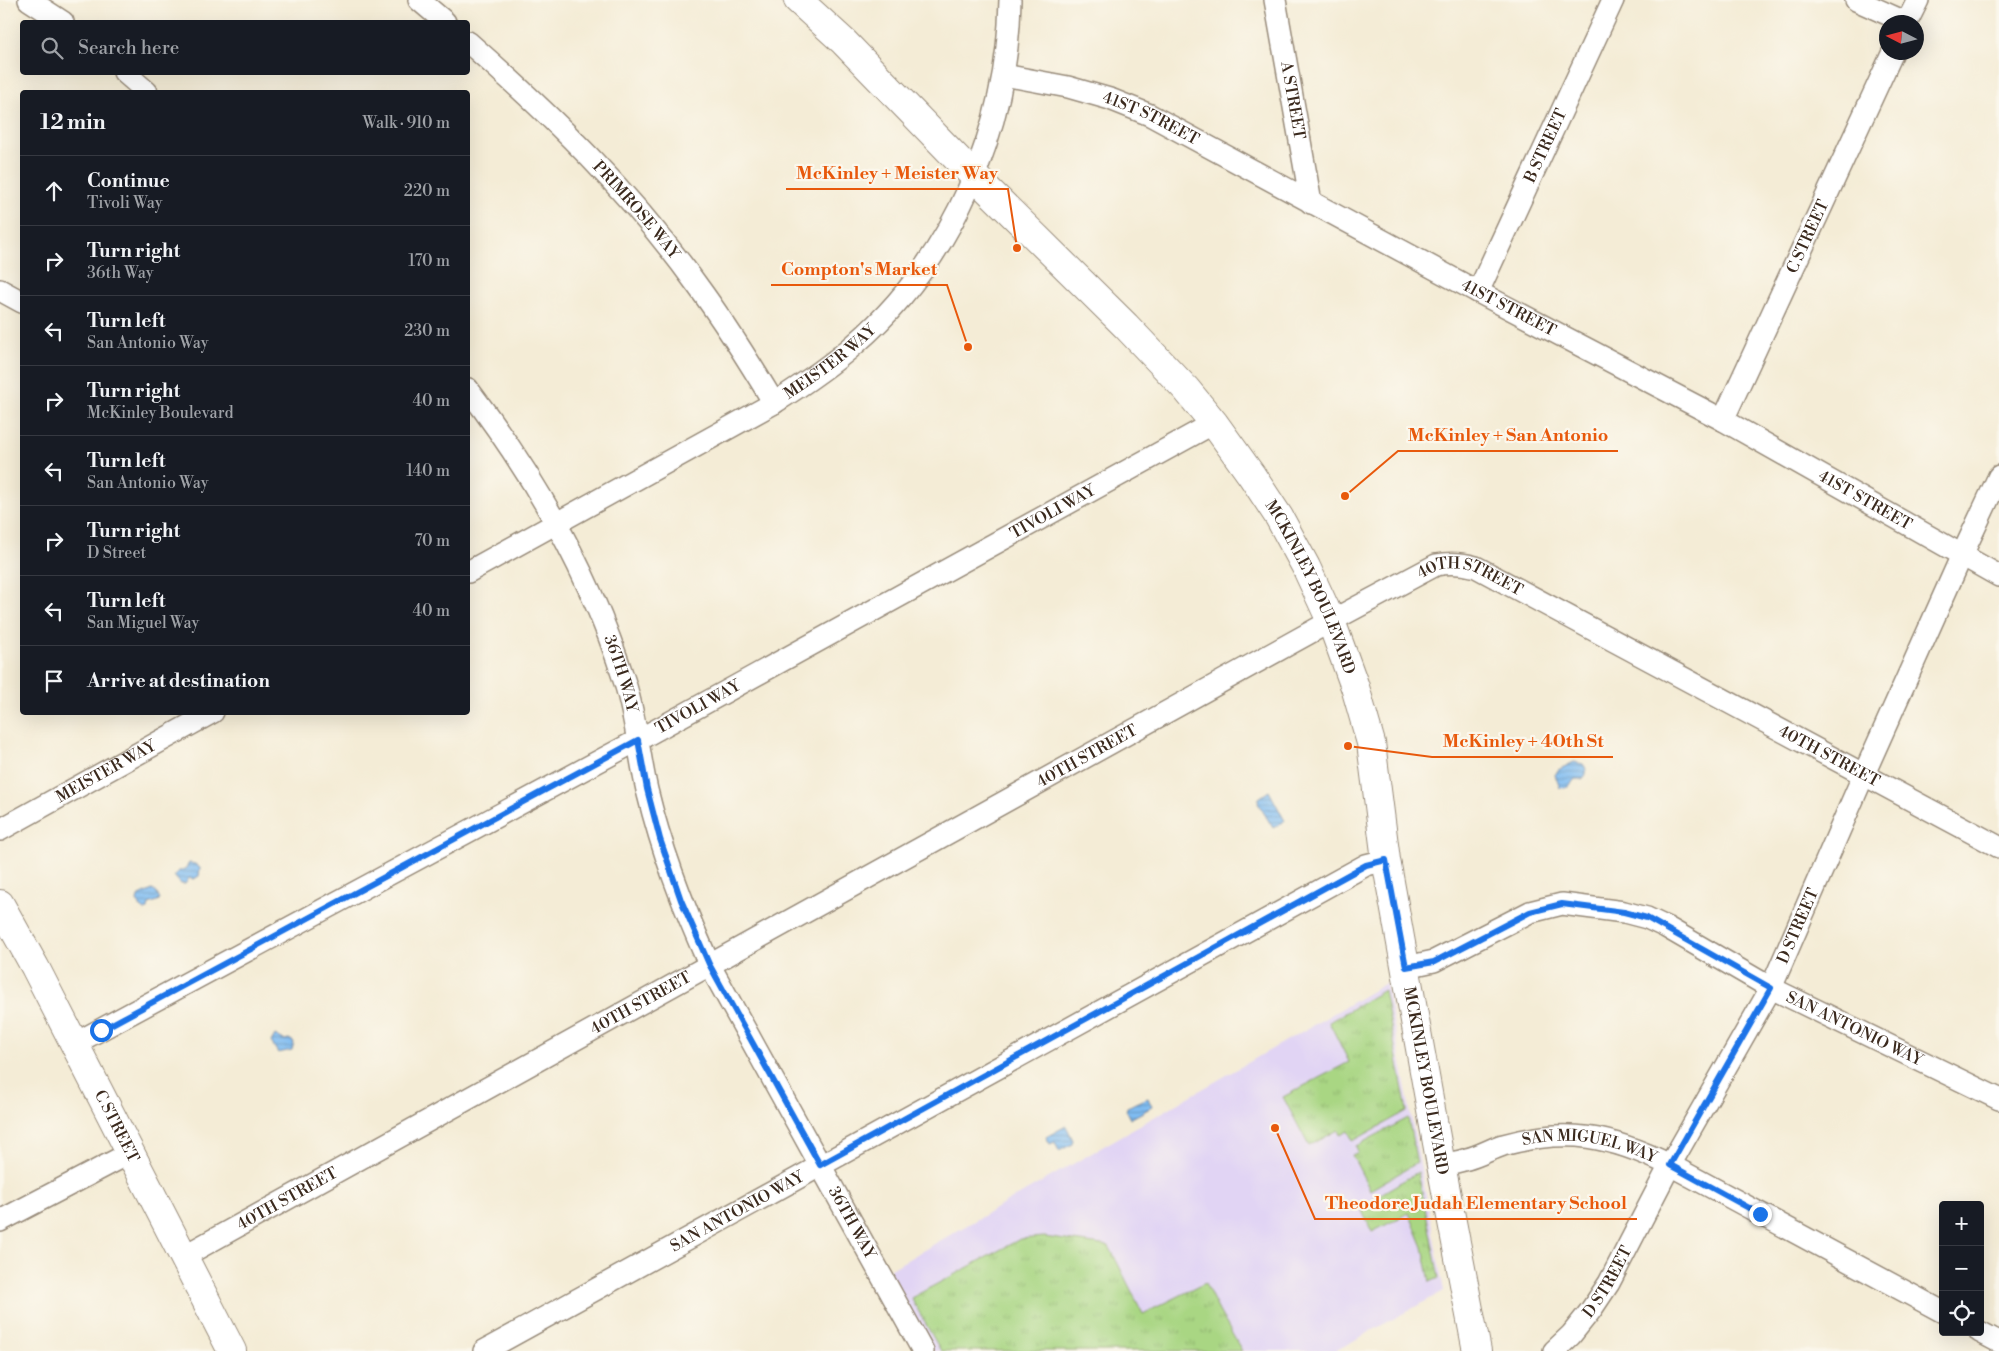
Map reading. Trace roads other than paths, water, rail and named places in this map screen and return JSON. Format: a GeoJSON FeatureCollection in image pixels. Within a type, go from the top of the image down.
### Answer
{"type":"FeatureCollection","features":[{"type":"Feature","properties":{"kind":"street"},"geometry":{"type":"LineString","coordinates":[[29,0],[60,20]]}},
{"type":"Feature","properties":{"kind":"street"},"geometry":{"type":"LineString","coordinates":[[419,0],[443,20]]}},
{"type":"Feature","properties":{"kind":"street","name":"MCKINLEY BOULEVARD"},"geometry":{"type":"LineString","coordinates":[[798,0],[844,42],[1186,389],[1214,423],[1279,517],[1306,567],[1331,621],[1355,687],[1371,743],[1386,860],[1477,1351]]}},
{"type":"Feature","properties":{"kind":"street","name":"MEISTER WAY"},"geometry":{"type":"LineString","coordinates":[[470,571],[774,403],[816,376],[855,344],[900,297],[939,244],[974,176],[993,124],[1004,75],[1010,27],[1010,0]]}},
{"type":"Feature","properties":{"kind":"street","name":"A STREET"},"geometry":{"type":"LineString","coordinates":[[1275,0],[1311,203]]}},
{"type":"Feature","properties":{"kind":"street","name":"B STREET"},"geometry":{"type":"LineString","coordinates":[[1478,292],[1614,0]]}},
{"type":"Feature","properties":{"kind":"street"},"geometry":{"type":"LineString","coordinates":[[1856,0],[1890,15]]}},
{"type":"Feature","properties":{"kind":"street"},"geometry":{"type":"LineString","coordinates":[[1910,15],[1918,0]]}},
{"type":"Feature","properties":{"kind":"street","name":"PRIMROSE WAY"},"geometry":{"type":"LineString","coordinates":[[470,44],[576,142],[623,193],[697,284],[737,342],[774,403]]}},
{"type":"Feature","properties":{"kind":"street","name":"C STREET"},"geometry":{"type":"LineString","coordinates":[[1723,420],[1889,60]]}},
{"type":"Feature","properties":{"kind":"street"},"geometry":{"type":"LineString","coordinates":[[127,75],[145,90]]}},
{"type":"Feature","properties":{"kind":"street","name":"41ST STREET"},"geometry":{"type":"LineString","coordinates":[[1004,75],[1068,87],[1110,99],[1150,115],[1478,292],[1723,420],[1999,576]]}},
{"type":"Feature","properties":{"kind":"street"},"geometry":{"type":"LineString","coordinates":[[0,290],[20,301]]}},
{"type":"Feature","properties":{"kind":"street","name":"36TH WAY"},"geometry":{"type":"LineString","coordinates":[[470,392],[521,462],[557,523],[588,585],[626,685],[647,789],[660,839],[681,900],[709,964],[923,1351]]}},
{"type":"Feature","properties":{"kind":"street","name":"TIVOLI WAY"},"geometry":{"type":"LineString","coordinates":[[74,1044],[638,740],[1214,423]]}},
{"type":"Feature","properties":{"kind":"street","name":"D STREET"},"geometry":{"type":"LineString","coordinates":[[1554,1351],[1571,1335],[1609,1283],[1670,1165],[1771,988],[1864,774],[1999,476]]}},
{"type":"Feature","properties":{"kind":"street","name":"40TH STREET"},"geometry":{"type":"LineString","coordinates":[[184,1256],[709,964],[1436,565],[1450,562],[1476,568],[1999,847]]}},
{"type":"Feature","properties":{"kind":"street","name":"MEISTER WAY"},"geometry":{"type":"LineString","coordinates":[[0,830],[208,715]]}},
{"type":"Feature","properties":{"kind":"street","name":"SAN ANTONIO WAY"},"geometry":{"type":"LineString","coordinates":[[484,1351],[1366,865],[1386,860]]}},
{"type":"Feature","properties":{"kind":"street","name":"C STREET"},"geometry":{"type":"LineString","coordinates":[[0,904],[232,1351]]}},
{"type":"Feature","properties":{"kind":"street","name":"SAN ANTONIO WAY"},"geometry":{"type":"LineString","coordinates":[[1406,967],[1434,962],[1530,912],[1562,904],[1624,912],[1647,918],[1771,988],[1999,1099]]}},
{"type":"Feature","properties":{"kind":"street","name":"SAN MIGUEL WAY"},"geometry":{"type":"LineString","coordinates":[[1441,1164],[1467,1160],[1519,1141],[1556,1136],[1583,1136],[1611,1141],[1637,1149],[1670,1165],[1939,1310]]}},
{"type":"Feature","properties":{"kind":"street"},"geometry":{"type":"LineString","coordinates":[[0,1221],[130,1153]]}},
{"type":"Feature","properties":{"kind":"street"},"geometry":{"type":"LineString","coordinates":[[1984,1334],[1999,1342]]}},
{"type":"Feature","properties":{"kind":"water"},"geometry":{"type":"Polygon","coordinates":[[[1574,762],[1583,764],[1586,770],[1585,776],[1582,779],[1575,779],[1568,787],[1560,788],[1555,775],[1558,770],[1574,762]]]}},
{"type":"Feature","properties":{"kind":"water"},"geometry":{"type":"Polygon","coordinates":[[[1269,791],[1285,821],[1273,828],[1258,803],[1259,798],[1269,791]]]}},
{"type":"Feature","properties":{"kind":"water"},"geometry":{"type":"Polygon","coordinates":[[[189,863],[195,864],[200,868],[199,876],[194,879],[189,878],[185,884],[181,884],[174,876],[177,872],[186,868],[189,863]]]}},
{"type":"Feature","properties":{"kind":"water"},"geometry":{"type":"Polygon","coordinates":[[[152,890],[156,892],[160,900],[149,904],[148,909],[145,911],[137,901],[138,897],[152,890]]]}},
{"type":"Feature","properties":{"kind":"water"},"geometry":{"type":"Polygon","coordinates":[[[275,1035],[284,1040],[289,1039],[294,1042],[292,1050],[278,1053],[271,1042],[275,1035]]]}},
{"type":"Feature","properties":{"kind":"water"},"geometry":{"type":"Polygon","coordinates":[[[1148,1098],[1152,1107],[1130,1119],[1126,1111],[1127,1107],[1148,1098]]]}},
{"type":"Feature","properties":{"kind":"water"},"geometry":{"type":"Polygon","coordinates":[[[1066,1126],[1073,1140],[1072,1144],[1059,1151],[1055,1142],[1050,1144],[1046,1137],[1066,1126]]]}},
{"type":"Feature","properties":{"kind":"place","name":"McKinley + Meister Way"},"geometry":{"type":"Point","coordinates":[1017,248]}},
{"type":"Feature","properties":{"kind":"place","name":"Compton's Market"},"geometry":{"type":"Point","coordinates":[968,347]}},
{"type":"Feature","properties":{"kind":"place","name":"McKinley + San Antonio"},"geometry":{"type":"Point","coordinates":[1345,496]}},
{"type":"Feature","properties":{"kind":"place","name":"McKinley + 40th St"},"geometry":{"type":"Point","coordinates":[1348,746]}},
{"type":"Feature","properties":{"kind":"place","name":"Theodore Judah Elementary School"},"geometry":{"type":"Point","coordinates":[1275,1128]}}]}
